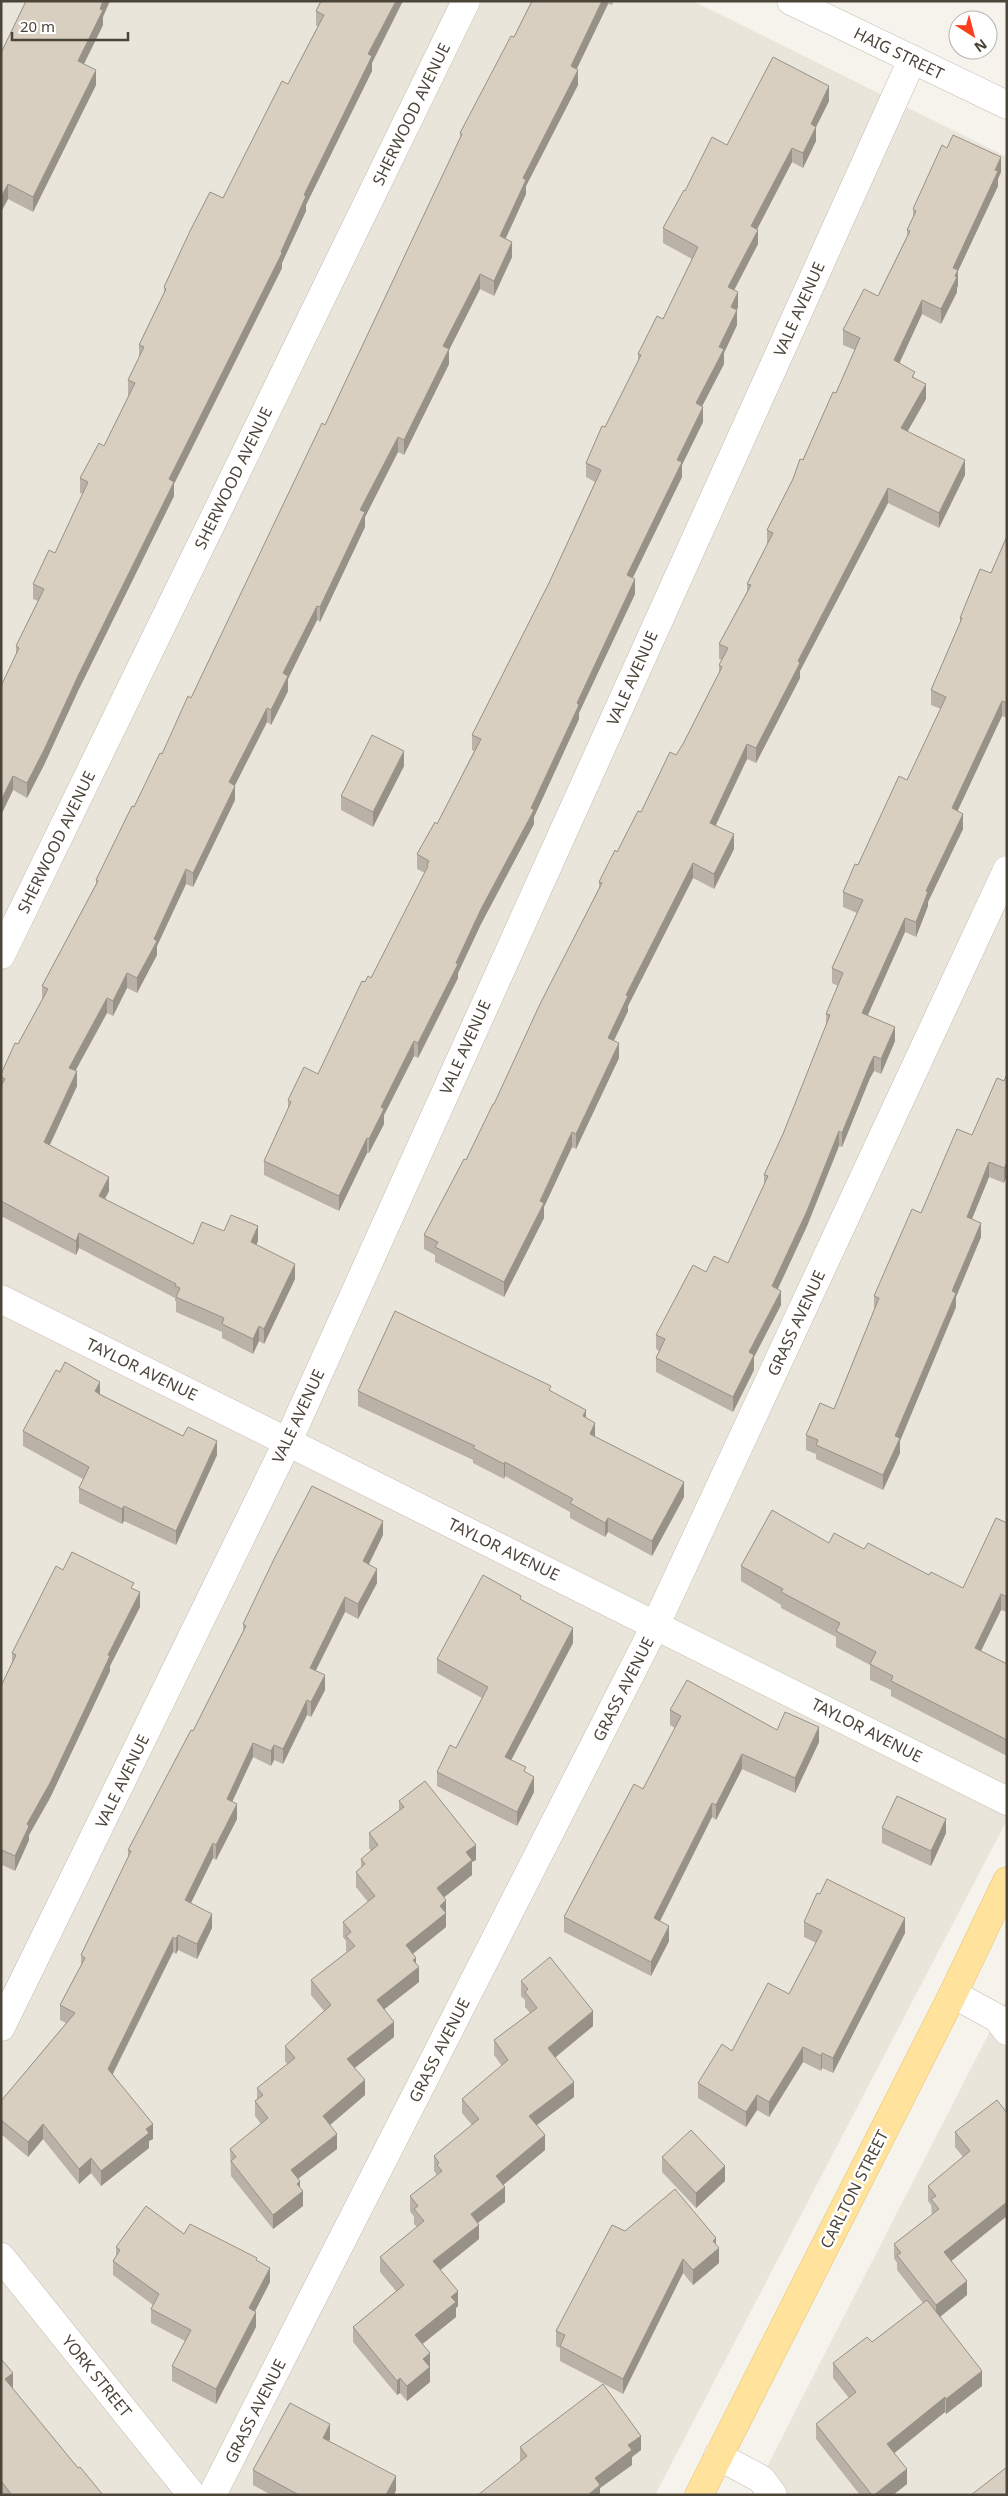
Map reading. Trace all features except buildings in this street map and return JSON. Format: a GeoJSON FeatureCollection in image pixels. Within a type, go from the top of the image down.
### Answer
{"type":"FeatureCollection","features":[{"type":"Feature","properties":{"kind":"main road","name":"CARLTON STREET"},"geometry":{"type":"LineString","coordinates":[[698,2495],[953,1994],[1007,1882]]}},
{"type":"Feature","properties":{"kind":"street","name":"SHERWOOD AVENUE"},"geometry":{"type":"LineString","coordinates":[[1,955],[466,1]]}},
{"type":"Feature","properties":{"kind":"street","name":"HAIG STREET"},"geometry":{"type":"LineString","coordinates":[[791,1],[1007,105]]}},
{"type":"Feature","properties":{"kind":"street","name":"VALE AVENUE"},"geometry":{"type":"LineString","coordinates":[[1,2027],[288,1441],[912,60]]}},
{"type":"Feature","properties":{"kind":"street","name":"GRASS AVENUE"},"geometry":{"type":"LineString","coordinates":[[212,2495],[656,1624],[1007,870]]}},
{"type":"Feature","properties":{"kind":"street","name":"TAYLOR AVENUE"},"geometry":{"type":"LineString","coordinates":[[1,1299],[656,1624],[1007,1801]]}},
{"type":"Feature","properties":{"kind":"street"},"geometry":{"type":"LineString","coordinates":[[953,1994],[997,2018],[1007,2031]]}},
{"type":"Feature","properties":{"kind":"street","name":"YORK STREET"},"geometry":{"type":"LineString","coordinates":[[1,2257],[192,2495]]}},
{"type":"Feature","properties":{"kind":"street"},"geometry":{"type":"LineString","coordinates":[[718,2456],[761,2479],[773,2495]]}},
{"type":"Feature","properties":{"kind":"shaded area"},"geometry":{"type":"Polygon","coordinates":[[[1,1],[693,1],[1007,157],[1007,1820],[655,2495],[1,2495],[1,1]]]}},
{"type":"Feature","properties":{"kind":"shaded area"},"geometry":{"type":"Polygon","coordinates":[[[1007,1998],[1007,2495],[753,2495],[777,2447],[1007,1998]]]}}]}
